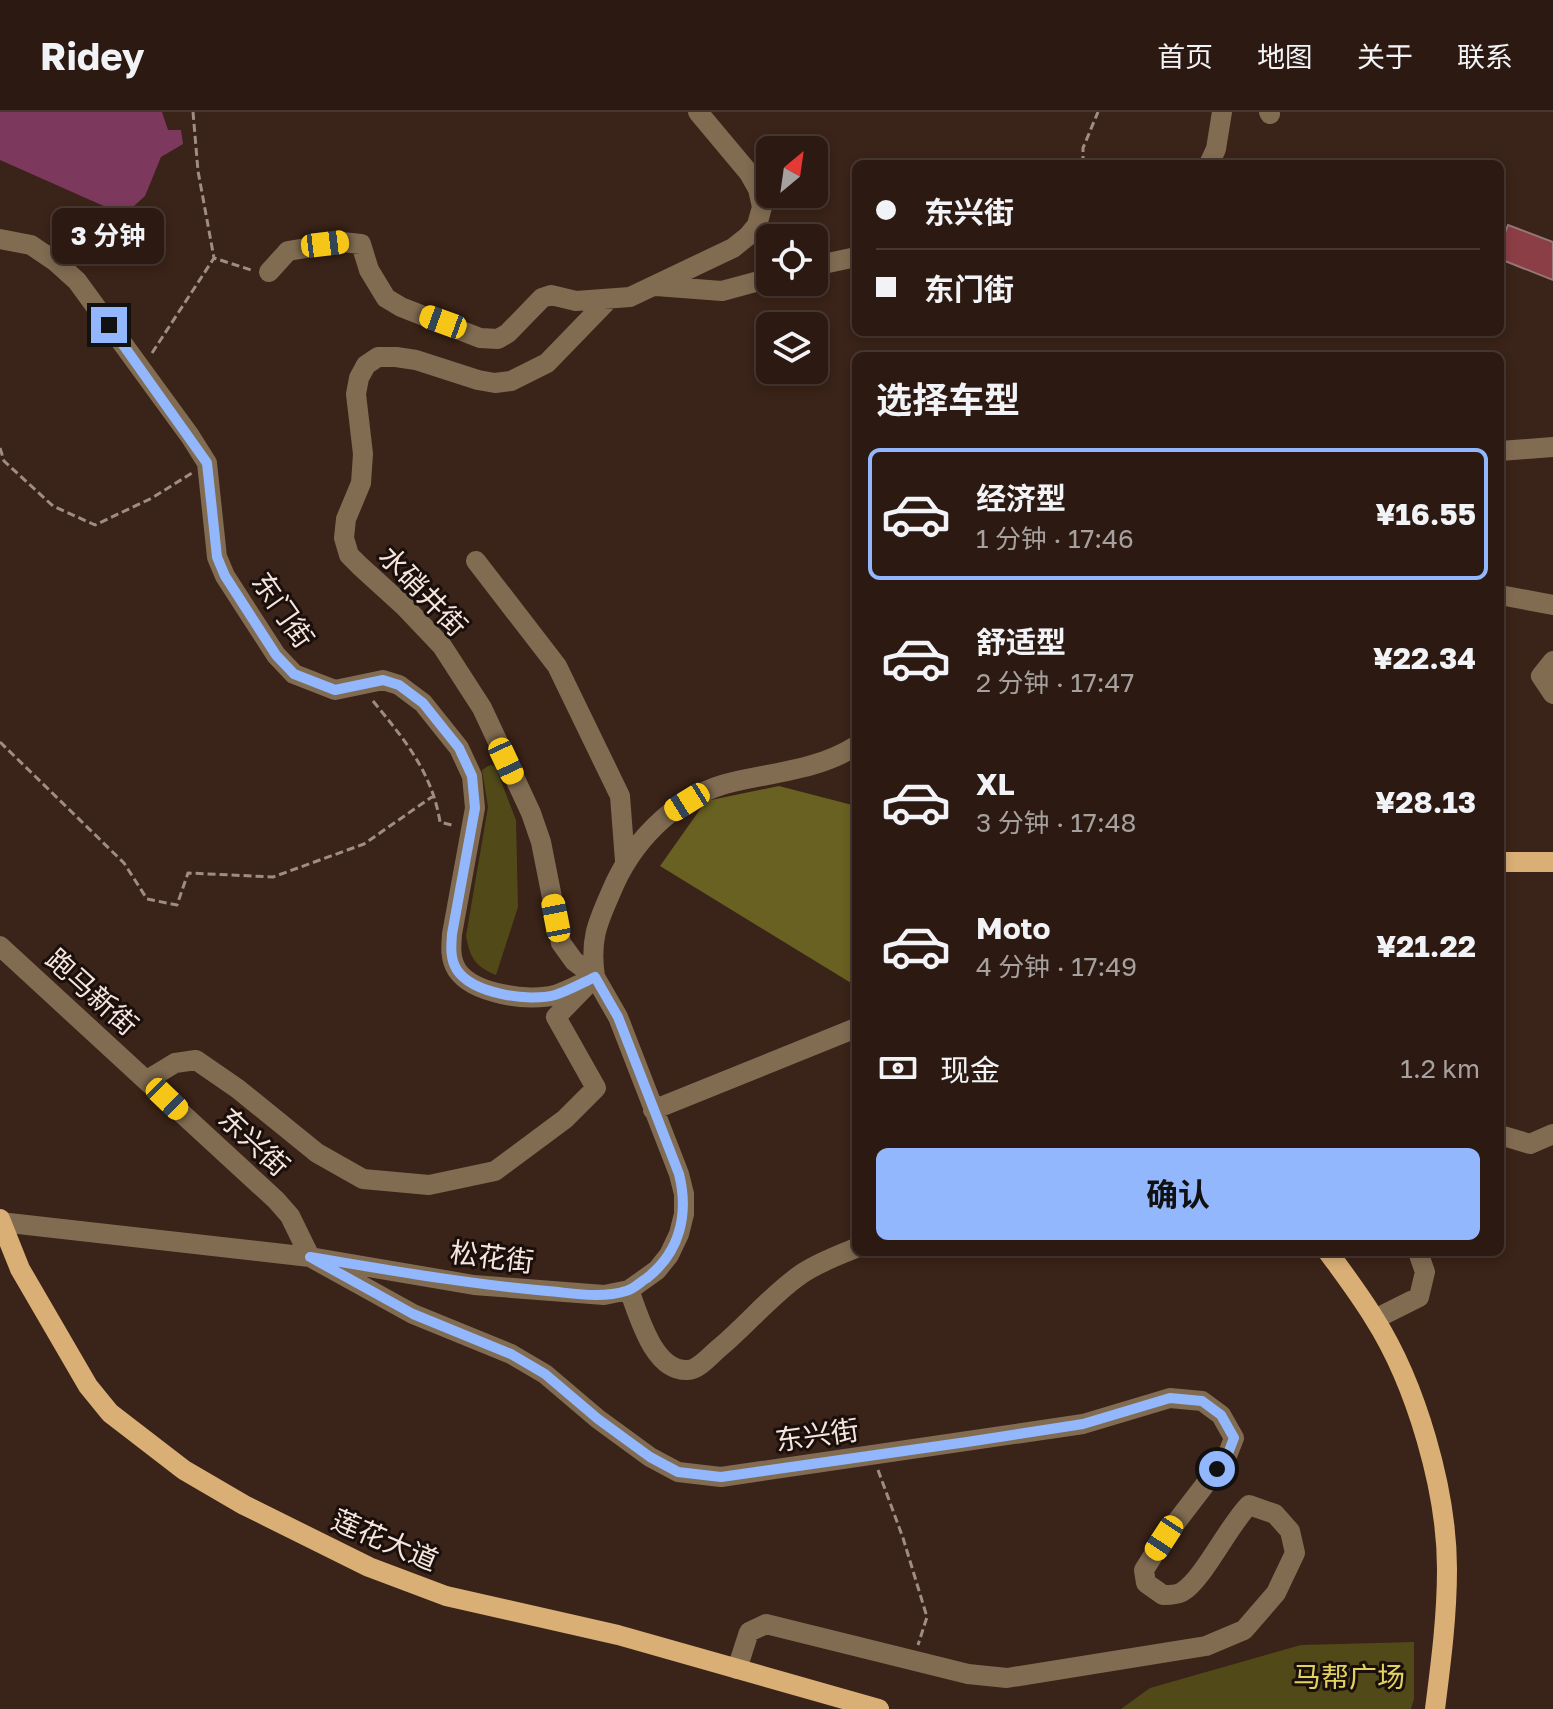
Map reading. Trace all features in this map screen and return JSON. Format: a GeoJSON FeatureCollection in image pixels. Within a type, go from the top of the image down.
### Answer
{"type":"FeatureCollection","features":[{"type":"Feature","properties":{"kind":"main road"},"geometry":{"type":"LineString","coordinates":[[1504,862],[1553,862]]}},
{"type":"Feature","properties":{"kind":"main road","name":"莲花大道"},"geometry":{"type":"LineString","coordinates":[[1,1221],[20,1269],[88,1386],[128,1429],[184,1470],[244,1505],[369,1567],[446,1596],[618,1635],[879,1709]]}},
{"type":"Feature","properties":{"kind":"main road"},"geometry":{"type":"LineString","coordinates":[[1331,1256],[1375,1319],[1403,1375],[1424,1430],[1443,1514],[1447,1565],[1445,1627],[1435,1709]]}},
{"type":"Feature","properties":{"kind":"street"},"geometry":{"type":"LineString","coordinates":[[269,272],[288,251],[342,242],[361,244],[369,270],[386,298],[480,338],[498,339],[508,333],[542,298],[551,295],[576,301],[630,297],[740,242],[757,225],[762,207],[758,189],[749,173],[698,112]]}},
{"type":"Feature","properties":{"kind":"street"},"geometry":{"type":"LineString","coordinates":[[1211,160],[1216,149],[1222,112]]}},
{"type":"Feature","properties":{"kind":"street","name":"东门街"},"geometry":{"type":"LineString","coordinates":[[0,239],[31,245],[77,281],[207,463],[217,557],[225,576],[276,655],[294,674],[335,690],[383,680],[399,685],[423,703],[459,748],[472,776],[475,808],[452,934],[451,955],[457,970],[483,989],[524,997],[554,995],[595,977]]}},
{"type":"Feature","properties":{"kind":"street"},"geometry":{"type":"LineString","coordinates":[[828,263],[852,258]]}},
{"type":"Feature","properties":{"kind":"street"},"geometry":{"type":"LineString","coordinates":[[656,286],[722,291],[756,282]]}},
{"type":"Feature","properties":{"kind":"street","name":"水硝井街"},"geometry":{"type":"LineString","coordinates":[[595,977],[574,961],[561,943],[541,842],[531,813],[482,708],[442,646],[349,555],[344,538],[346,519],[361,483],[363,454],[356,394],[366,365],[378,357],[396,357],[416,360],[478,380],[511,381],[547,363],[608,300]]}},
{"type":"Feature","properties":{"kind":"street"},"geometry":{"type":"LineString","coordinates":[[1504,451],[1553,447]]}},
{"type":"Feature","properties":{"kind":"street"},"geometry":{"type":"LineString","coordinates":[[476,561],[557,666],[620,796],[625,861]]}},
{"type":"Feature","properties":{"kind":"street"},"geometry":{"type":"LineString","coordinates":[[1504,596],[1553,605]]}},
{"type":"Feature","properties":{"kind":"street"},"geometry":{"type":"LineString","coordinates":[[1553,661],[1541,676],[1553,694]]}},
{"type":"Feature","properties":{"kind":"street"},"geometry":{"type":"LineString","coordinates":[[852,749],[836,759],[811,768],[730,783],[704,792],[670,812],[625,861],[596,925],[591,951],[595,977],[618,1017],[684,1194],[684,1214],[669,1255],[657,1270],[629,1290],[658,1356],[686,1371],[695,1368],[803,1273],[852,1250]]}},
{"type":"Feature","properties":{"kind":"street","name":"跑马新街"},"geometry":{"type":"LineString","coordinates":[[0,946],[147,1080]]}},
{"type":"Feature","properties":{"kind":"street","name":"东兴街"},"geometry":{"type":"LineString","coordinates":[[595,977],[556,1017],[596,1088],[565,1119],[495,1171],[429,1185],[363,1179],[317,1153],[238,1089],[196,1060],[175,1063],[147,1080],[283,1208],[310,1257],[413,1314],[511,1354],[545,1374],[598,1419],[650,1457],[678,1472],[721,1477],[1083,1424],[1170,1398],[1202,1401],[1221,1415],[1234,1438],[1227,1456],[1164,1538],[1144,1570],[1146,1583],[1163,1595],[1180,1593],[1194,1581],[1236,1518],[1249,1505],[1275,1514],[1290,1531],[1295,1553],[1276,1593],[1244,1630],[1206,1646],[1007,1678],[968,1674],[766,1624],[749,1632],[737,1669]]}},
{"type":"Feature","properties":{"kind":"street"},"geometry":{"type":"LineString","coordinates":[[653,1110],[852,1030]]}},
{"type":"Feature","properties":{"kind":"street"},"geometry":{"type":"LineString","coordinates":[[1504,1136],[1530,1144],[1553,1134]]}},
{"type":"Feature","properties":{"kind":"street","name":"松花街"},"geometry":{"type":"LineString","coordinates":[[1,1221],[310,1257],[474,1285],[586,1295],[629,1290]]}},
{"type":"Feature","properties":{"kind":"street"},"geometry":{"type":"LineString","coordinates":[[1375,1319],[1419,1297],[1425,1272],[1419,1256]]}},
{"type":"Feature","properties":{"kind":"path"},"geometry":{"type":"LineString","coordinates":[[141,369],[214,258],[198,171],[193,112]]}},
{"type":"Feature","properties":{"kind":"path"},"geometry":{"type":"LineString","coordinates":[[1083,160],[1083,148],[1098,112]]}},
{"type":"Feature","properties":{"kind":"path"},"geometry":{"type":"LineString","coordinates":[[214,258],[242,269],[269,272]]}},
{"type":"Feature","properties":{"kind":"path"},"geometry":{"type":"LineString","coordinates":[[0,448],[4,461],[53,506],[95,525],[152,498],[207,463]]}},
{"type":"Feature","properties":{"kind":"path"},"geometry":{"type":"LineString","coordinates":[[353,686],[367,693],[409,746],[436,794],[440,822],[470,831]]}},
{"type":"Feature","properties":{"kind":"path"},"geometry":{"type":"LineString","coordinates":[[0,742],[124,863],[147,899],[177,905],[188,873],[273,877],[364,844],[436,794]]}},
{"type":"Feature","properties":{"kind":"path"},"geometry":{"type":"LineString","coordinates":[[872,1456],[903,1538],[927,1617],[913,1660]]}},
{"type":"Feature","properties":{"kind":"green space"},"geometry":{"type":"Polygon","coordinates":[[[490,765],[495,766],[516,820],[518,907],[496,975],[475,960],[466,936],[488,807],[482,770],[490,765]]]}},
{"type":"Feature","properties":{"kind":"green space","name":"马帮广场"},"geometry":{"type":"Polygon","coordinates":[[[1414,1642],[1414,1699],[1411,1709],[1121,1709],[1150,1688],[1301,1645],[1414,1642]]]}},
{"type":"Feature","properties":{"kind":"shaded area"},"geometry":{"type":"Polygon","coordinates":[[[0,112],[162,112],[168,130],[181,130],[183,144],[161,157],[145,196],[124,215],[0,160],[0,112]]]}},
{"type":"Feature","properties":{"kind":"shaded area"},"geometry":{"type":"Polygon","coordinates":[[[779,786],[852,805],[852,984],[660,866],[706,801],[779,786]]]}},
{"type":"Feature","properties":{"kind":"building"},"geometry":{"type":"Polygon","coordinates":[[[1508,225],[1553,242],[1553,280],[1504,261],[1504,236],[1508,225]]]}},
{"type":"Feature","properties":{"kind":"route"},"geometry":{"type":"LineString","coordinates":[[109,325],[207,463],[217,557],[225,576],[276,655],[294,674],[335,690],[383,680],[399,685],[423,703],[459,748],[472,776],[475,808],[452,934],[451,955],[457,970],[483,989],[524,997],[554,995],[595,977],[618,1017],[684,1194],[684,1214],[669,1255],[657,1270],[641,1282],[617,1293],[586,1295],[474,1285],[310,1257],[413,1314],[511,1354],[545,1374],[598,1419],[650,1457],[678,1472],[721,1477],[967,1442],[1083,1424],[1170,1398],[1202,1401],[1221,1415],[1234,1438],[1227,1456],[1217,1469]]}}]}
